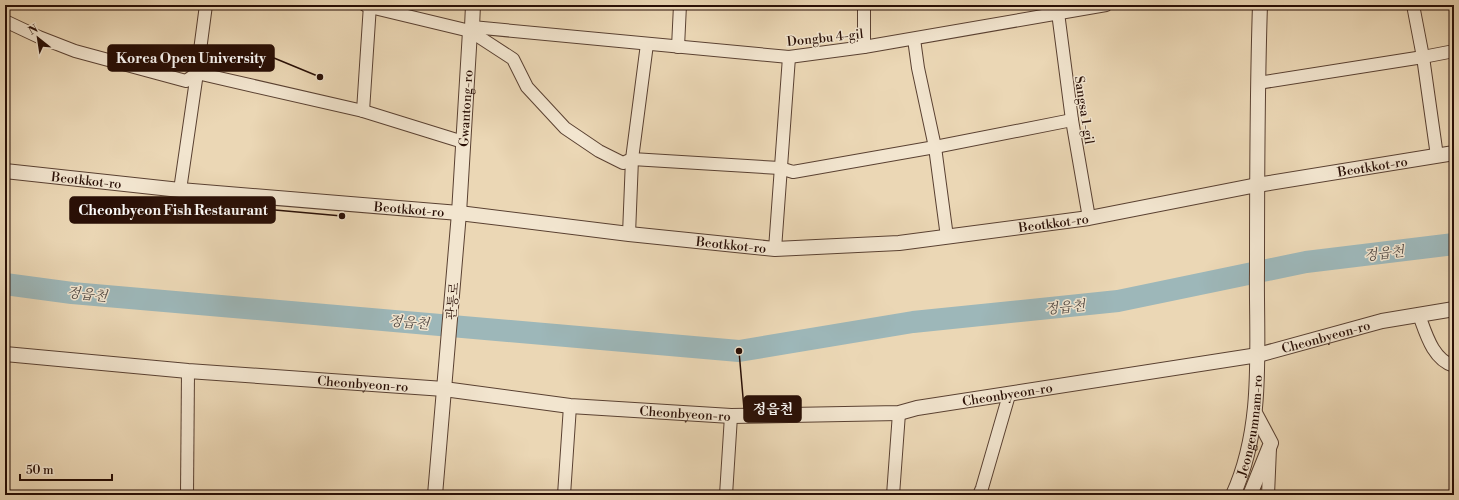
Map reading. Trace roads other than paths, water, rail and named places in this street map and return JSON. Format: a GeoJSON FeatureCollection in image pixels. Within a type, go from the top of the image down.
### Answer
{"type":"FeatureCollection","features":[{"type":"Feature","properties":{"kind":"street"},"geometry":{"type":"LineString","coordinates":[[180,190],[206,5]]}},
{"type":"Feature","properties":{"kind":"street","name":"Gwantong-ro"},"geometry":{"type":"LineString","coordinates":[[459,212],[473,5]]}},
{"type":"Feature","properties":{"kind":"street"},"geometry":{"type":"LineString","coordinates":[[678,47],[680,5]]}},
{"type":"Feature","properties":{"kind":"street"},"geometry":{"type":"LineString","coordinates":[[864,5],[864,47]]}},
{"type":"Feature","properties":{"kind":"street","name":"Dongbu 4-gil"},"geometry":{"type":"LineString","coordinates":[[471,29],[789,57],[864,47],[1057,9],[1106,5]]}},
{"type":"Feature","properties":{"kind":"street","name":"Jeongeumnam-ro"},"geometry":{"type":"LineString","coordinates":[[1233,495],[1240,480],[1249,451],[1255,413],[1258,355],[1256,326],[1260,5]]}},
{"type":"Feature","properties":{"kind":"street"},"geometry":{"type":"LineString","coordinates":[[1413,5],[1424,57],[1437,156]]}},
{"type":"Feature","properties":{"kind":"street"},"geometry":{"type":"LineString","coordinates":[[363,111],[368,6],[471,29],[513,59],[527,87],[566,128],[599,151],[623,163],[632,159],[780,168],[793,172],[935,147],[1072,120]]}},
{"type":"Feature","properties":{"kind":"street","name":"Sangsa 1-gil"},"geometry":{"type":"LineString","coordinates":[[1057,9],[1072,120],[1089,218]]}},
{"type":"Feature","properties":{"kind":"street"},"geometry":{"type":"LineString","coordinates":[[5,21],[39,37],[75,51],[186,81],[197,73],[363,111],[463,142]]}},
{"type":"Feature","properties":{"kind":"street"},"geometry":{"type":"LineString","coordinates":[[914,38],[918,68],[935,147],[947,237]]}},
{"type":"Feature","properties":{"kind":"street"},"geometry":{"type":"LineString","coordinates":[[628,234],[632,159],[647,44]]}},
{"type":"Feature","properties":{"kind":"street"},"geometry":{"type":"LineString","coordinates":[[1258,83],[1454,51]]}},
{"type":"Feature","properties":{"kind":"street"},"geometry":{"type":"LineString","coordinates":[[775,248],[789,57]]}},
{"type":"Feature","properties":{"kind":"street","name":"Beotkkot-ro"},"geometry":{"type":"LineString","coordinates":[[5,171],[180,190],[459,212],[628,234],[775,248],[899,243],[1089,218],[1257,185],[1454,153]]}},
{"type":"Feature","properties":{"kind":"street","name":"관통로"},"geometry":{"type":"LineString","coordinates":[[444,389],[459,212]]}},
{"type":"Feature","properties":{"kind":"street","name":"Cheonbyeon-ro"},"geometry":{"type":"LineString","coordinates":[[5,354],[188,370],[444,389],[570,406],[731,416],[899,413],[916,408],[1009,395],[1258,355],[1382,321],[1454,309]]}},
{"type":"Feature","properties":{"kind":"street"},"geometry":{"type":"LineString","coordinates":[[1419,315],[1438,357],[1454,366]]}},
{"type":"Feature","properties":{"kind":"street"},"geometry":{"type":"LineString","coordinates":[[187,495],[188,370]]}},
{"type":"Feature","properties":{"kind":"street"},"geometry":{"type":"LineString","coordinates":[[435,495],[444,389]]}},
{"type":"Feature","properties":{"kind":"street"},"geometry":{"type":"LineString","coordinates":[[979,495],[1009,395]]}},
{"type":"Feature","properties":{"kind":"street"},"geometry":{"type":"LineString","coordinates":[[564,495],[570,406]]}},
{"type":"Feature","properties":{"kind":"street"},"geometry":{"type":"LineString","coordinates":[[894,495],[899,413]]}},
{"type":"Feature","properties":{"kind":"street"},"geometry":{"type":"LineString","coordinates":[[1255,413],[1271,443],[1268,495]]}},
{"type":"Feature","properties":{"kind":"street"},"geometry":{"type":"LineString","coordinates":[[726,495],[731,416]]}},
{"type":"Feature","properties":{"kind":"street"},"geometry":{"type":"LineString","coordinates":[[1250,495],[1271,443]]}},
{"type":"Feature","properties":{"kind":"waterway","name":"정읍천"},"geometry":{"type":"LineString","coordinates":[[5,284],[72,293],[739,351],[913,322],[1118,301],[1306,262],[1454,244]]}},
{"type":"Feature","properties":{"kind":"place","name":"Korea Open University"},"geometry":{"type":"Point","coordinates":[320,77]}},
{"type":"Feature","properties":{"kind":"place","name":"Cheonbyeon Fish Restaurant"},"geometry":{"type":"Point","coordinates":[342,216]}},
{"type":"Feature","properties":{"kind":"place","name":"정읍천"},"geometry":{"type":"Point","coordinates":[739,351]}}]}
